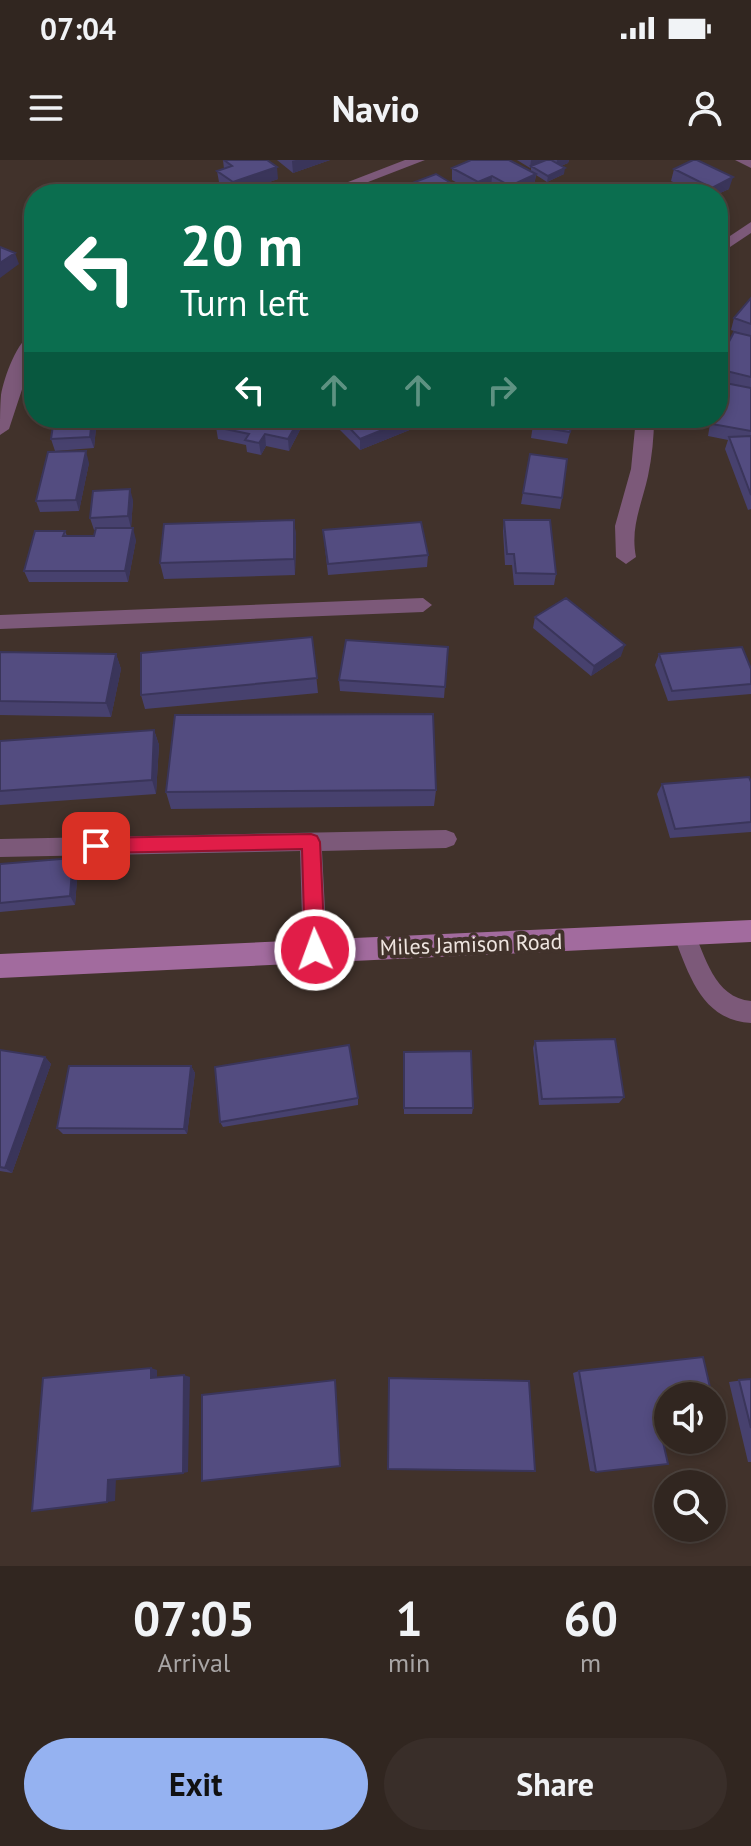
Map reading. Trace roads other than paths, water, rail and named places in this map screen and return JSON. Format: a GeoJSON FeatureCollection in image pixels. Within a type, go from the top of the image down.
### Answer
{"type":"FeatureCollection","features":[{"type":"Feature","properties":{"kind":"main road","name":"Miles Jamison Road"},"geometry":{"type":"LineString","coordinates":[[0,966],[751,931]]}},
{"type":"Feature","properties":{"kind":"street"},"geometry":{"type":"LineString","coordinates":[[352,184],[418,160]]}},
{"type":"Feature","properties":{"kind":"street"},"geometry":{"type":"LineString","coordinates":[[742,160],[751,164]]}},
{"type":"Feature","properties":{"kind":"street"},"geometry":{"type":"LineString","coordinates":[[728,243],[751,226]]}},
{"type":"Feature","properties":{"kind":"street"},"geometry":{"type":"LineString","coordinates":[[0,429],[10,390],[24,354]]}},
{"type":"Feature","properties":{"kind":"street"},"geometry":{"type":"LineString","coordinates":[[626,557],[622,543],[623,526],[638,477],[644,428]]}},
{"type":"Feature","properties":{"kind":"lane"},"geometry":{"type":"LineString","coordinates":[[0,622],[423,605]]}},
{"type":"Feature","properties":{"kind":"lane"},"geometry":{"type":"LineString","coordinates":[[0,848],[446,839]]}},
{"type":"Feature","properties":{"kind":"lane"},"geometry":{"type":"LineString","coordinates":[[311,842],[315,950]]}},
{"type":"Feature","properties":{"kind":"lane"},"geometry":{"type":"LineString","coordinates":[[684,934],[709,993],[740,1013],[751,1012]]}}]}
